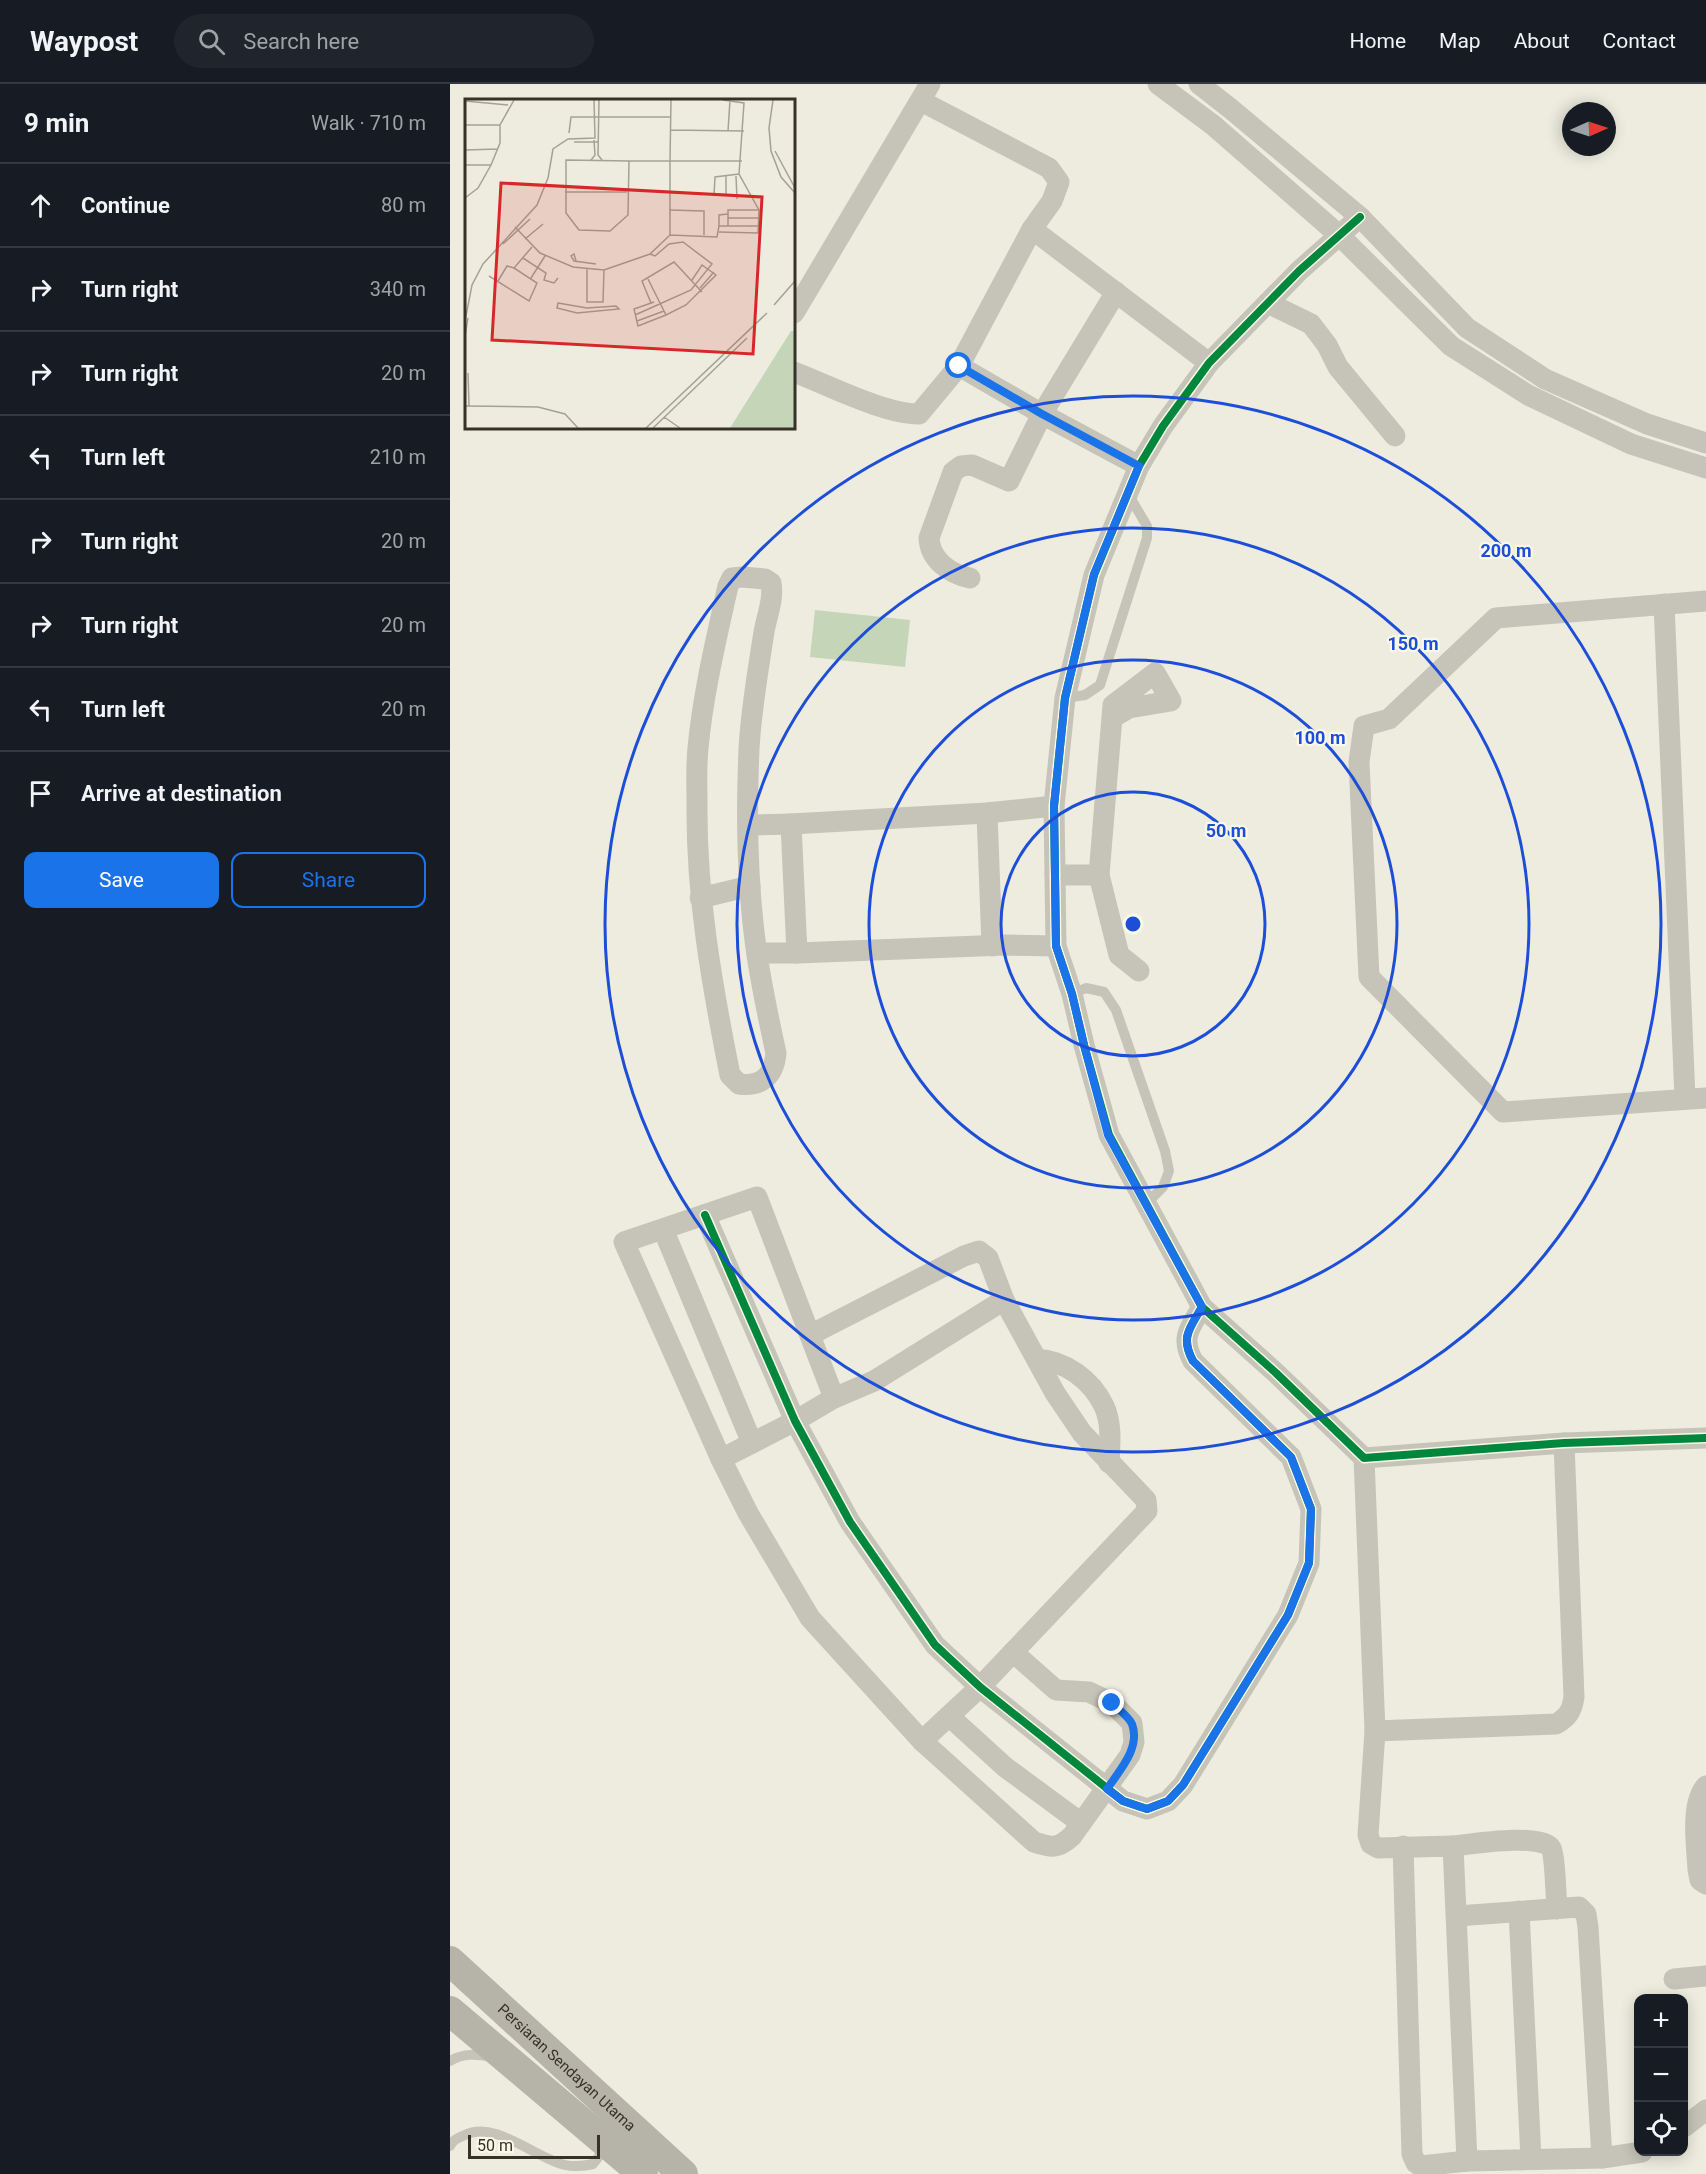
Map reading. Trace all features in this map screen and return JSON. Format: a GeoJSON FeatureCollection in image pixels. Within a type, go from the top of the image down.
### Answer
{"type":"FeatureCollection","features":[{"type":"Feature","properties":{"kind":"main road","name":"Persiaran Sendayan Utama"},"geometry":{"type":"LineString","coordinates":[[450,1961],[683,2174]]}},
{"type":"Feature","properties":{"kind":"main road","name":"Persiaran Sendayan Utama"},"geometry":{"type":"LineString","coordinates":[[450,2011],[643,2174]]}},
{"type":"Feature","properties":{"kind":"street"},"geometry":{"type":"LineString","coordinates":[[1158,84],[1213,125],[1340,236],[1451,346],[1528,395],[1631,444],[1706,468]]}},
{"type":"Feature","properties":{"kind":"street"},"geometry":{"type":"LineString","coordinates":[[1199,84],[1360,217],[1467,328],[1545,379],[1647,424],[1706,443]]}},
{"type":"Feature","properties":{"kind":"street"},"geometry":{"type":"LineString","coordinates":[[795,311],[925,92],[1049,168],[1059,182],[1052,201],[1032,229],[959,366],[919,414],[904,414],[882,407],[795,372]]}},
{"type":"Feature","properties":{"kind":"street"},"geometry":{"type":"LineString","coordinates":[[1360,217],[1299,271],[1209,363],[1163,426],[1139,466],[1094,574],[1065,698],[1054,806],[1056,946],[1072,994],[1108,1135],[1202,1307],[1276,1373],[1364,1458],[1375,1731],[1368,1835],[1371,1844],[1378,1848],[1454,1846],[1531,1840],[1545,1842],[1552,1849],[1557,1909]]}},
{"type":"Feature","properties":{"kind":"street"},"geometry":{"type":"LineString","coordinates":[[1032,229],[1209,363]]}},
{"type":"Feature","properties":{"kind":"street"},"geometry":{"type":"LineString","coordinates":[[970,578],[956,575],[935,558],[930,549],[929,538],[953,472],[961,466],[972,465],[1009,480],[1042,414],[1116,292]]}},
{"type":"Feature","properties":{"kind":"street"},"geometry":{"type":"LineString","coordinates":[[1268,303],[1311,324],[1327,345],[1338,367],[1395,436]]}},
{"type":"Feature","properties":{"kind":"street"},"geometry":{"type":"LineString","coordinates":[[959,366],[1139,466]]}},
{"type":"Feature","properties":{"kind":"street"},"geometry":{"type":"LineString","coordinates":[[742,577],[765,579],[771,583],[773,593],[754,694],[749,749],[748,825],[750,886],[757,953],[776,1053],[775,1067],[767,1077],[748,1085],[739,1084],[730,1075],[711,984],[700,898],[697,829],[697,750],[705,692],[728,586],[732,578],[742,577]]}},
{"type":"Feature","properties":{"kind":"street"},"geometry":{"type":"LineString","coordinates":[[1665,604],[1696,1098],[1503,1112],[1369,977],[1360,774],[1364,726],[1389,719],[1496,618],[1665,604],[1706,601]]}},
{"type":"Feature","properties":{"kind":"street"},"geometry":{"type":"LineString","coordinates":[[1112,718],[1129,708],[1171,701],[1155,673],[1113,705],[1099,875],[1119,955],[1139,971]]}},
{"type":"Feature","properties":{"kind":"street"},"geometry":{"type":"LineString","coordinates":[[748,825],[987,813],[1054,806]]}},
{"type":"Feature","properties":{"kind":"street"},"geometry":{"type":"LineString","coordinates":[[987,813],[992,946]]}},
{"type":"Feature","properties":{"kind":"street"},"geometry":{"type":"LineString","coordinates":[[791,824],[797,953]]}},
{"type":"Feature","properties":{"kind":"street"},"geometry":{"type":"LineString","coordinates":[[1054,875],[1099,875]]}},
{"type":"Feature","properties":{"kind":"street"},"geometry":{"type":"LineString","coordinates":[[700,898],[750,886]]}},
{"type":"Feature","properties":{"kind":"street"},"geometry":{"type":"LineString","coordinates":[[757,953],[1056,946]]}},
{"type":"Feature","properties":{"kind":"street"},"geometry":{"type":"LineString","coordinates":[[834,1398],[757,1197],[624,1242],[748,1513],[810,1618],[922,1741],[1034,1842],[1048,1847],[1062,1846],[1082,1823],[1130,1755],[1134,1742],[1132,1723],[1112,1703],[1089,1692],[1056,1690],[1013,1652]]}},
{"type":"Feature","properties":{"kind":"street"},"geometry":{"type":"LineString","coordinates":[[705,1215],[795,1421],[850,1522],[935,1645],[980,1687],[1107,1789],[1123,1801],[1147,1809],[1168,1801],[1183,1785],[1288,1615],[1309,1563],[1311,1509],[1291,1457],[1193,1361],[1187,1349],[1186,1333],[1202,1307]]}},
{"type":"Feature","properties":{"kind":"street"},"geometry":{"type":"LineString","coordinates":[[663,1229],[752,1443]]}},
{"type":"Feature","properties":{"kind":"street"},"geometry":{"type":"LineString","coordinates":[[810,1335],[964,1256],[979,1251],[988,1258],[1004,1300],[1055,1393],[1082,1433],[1146,1500],[1147,1511],[980,1687],[922,1741]]}},
{"type":"Feature","properties":{"kind":"street"},"geometry":{"type":"LineString","coordinates":[[721,1458],[795,1421],[834,1398],[874,1381],[1004,1300]]}},
{"type":"Feature","properties":{"kind":"street"},"geometry":{"type":"LineString","coordinates":[[1037,1359],[1061,1364],[1083,1377],[1104,1406],[1110,1430],[1109,1462]]}},
{"type":"Feature","properties":{"kind":"street"},"geometry":{"type":"LineString","coordinates":[[1364,1458],[1564,1443],[1706,1438]]}},
{"type":"Feature","properties":{"kind":"street"},"geometry":{"type":"LineString","coordinates":[[1375,1731],[1556,1724],[1566,1718],[1573,1708],[1564,1443]]}},
{"type":"Feature","properties":{"kind":"street"},"geometry":{"type":"LineString","coordinates":[[949,1716],[1005,1767],[1082,1823]]}},
{"type":"Feature","properties":{"kind":"street"},"geometry":{"type":"LineString","coordinates":[[1706,1786],[1699,1796],[1696,1809],[1698,1870],[1700,1880],[1706,1884]]}},
{"type":"Feature","properties":{"kind":"street"},"geometry":{"type":"LineString","coordinates":[[1403,1846],[1412,2154],[1416,2163],[1421,2166],[1467,2161],[1602,2158],[1634,2152]]}},
{"type":"Feature","properties":{"kind":"street"},"geometry":{"type":"LineString","coordinates":[[1454,1846],[1467,2161]]}},
{"type":"Feature","properties":{"kind":"street"},"geometry":{"type":"LineString","coordinates":[[1457,1916],[1579,1907],[1586,1914],[1602,2158]]}},
{"type":"Feature","properties":{"kind":"street"},"geometry":{"type":"LineString","coordinates":[[1519,1911],[1531,2159]]}},
{"type":"Feature","properties":{"kind":"street"},"geometry":{"type":"LineString","coordinates":[[1674,1980],[1706,1976]]}},
{"type":"Feature","properties":{"kind":"street"},"geometry":{"type":"LineString","coordinates":[[1688,2123],[1706,2110]]}},
{"type":"Feature","properties":{"kind":"lane"},"geometry":{"type":"LineString","coordinates":[[1065,698],[1084,695],[1100,685],[1147,538],[1147,526],[1128,494]]}},
{"type":"Feature","properties":{"kind":"lane"},"geometry":{"type":"LineString","coordinates":[[1072,994],[1086,988],[1104,992],[1116,1010],[1165,1151],[1169,1171],[1163,1187],[1146,1204]]}},
{"type":"Feature","properties":{"kind":"lane"},"geometry":{"type":"LineString","coordinates":[[450,2061],[456,2057],[475,2054],[507,2059]]}},
{"type":"Feature","properties":{"kind":"lane"},"geometry":{"type":"LineString","coordinates":[[450,2146],[453,2140],[474,2130],[491,2133],[565,2165],[582,2166],[593,2164],[608,2144]]}},
{"type":"Feature","properties":{"kind":"lane"},"geometry":{"type":"LineString","coordinates":[[565,2165],[574,2174]]}},
{"type":"Feature","properties":{"kind":"green space"},"geometry":{"type":"Polygon","coordinates":[[[815,610],[910,620],[905,667],[810,657],[815,610]]]}},
{"type":"Feature","properties":{"kind":"cycle path"},"geometry":{"type":"LineString","coordinates":[[1360,217],[1299,271],[1209,363],[1163,426],[1139,466],[1094,575],[1065,698],[1054,806],[1056,946],[1072,994],[1109,1135],[1202,1307],[1276,1373],[1364,1458],[1564,1443],[1706,1438]]}},
{"type":"Feature","properties":{"kind":"cycle path"},"geometry":{"type":"LineString","coordinates":[[705,1215],[795,1421],[850,1522],[935,1645],[980,1687],[1123,1801],[1147,1809],[1168,1801],[1183,1785],[1288,1615],[1309,1563],[1311,1509],[1291,1457],[1193,1361],[1189,1353],[1188,1333],[1202,1307]]}},
{"type":"Feature","properties":{"kind":"route"},"geometry":{"type":"LineString","coordinates":[[959,366],[1139,466],[1094,574],[1065,698],[1054,806],[1056,946],[1072,994],[1108,1135],[1202,1307],[1186,1333],[1187,1349],[1193,1361],[1291,1457],[1311,1509],[1309,1563],[1288,1615],[1183,1785],[1168,1801],[1147,1809],[1123,1801],[1107,1789],[1130,1755],[1134,1742],[1132,1723],[1112,1703]]}}]}
